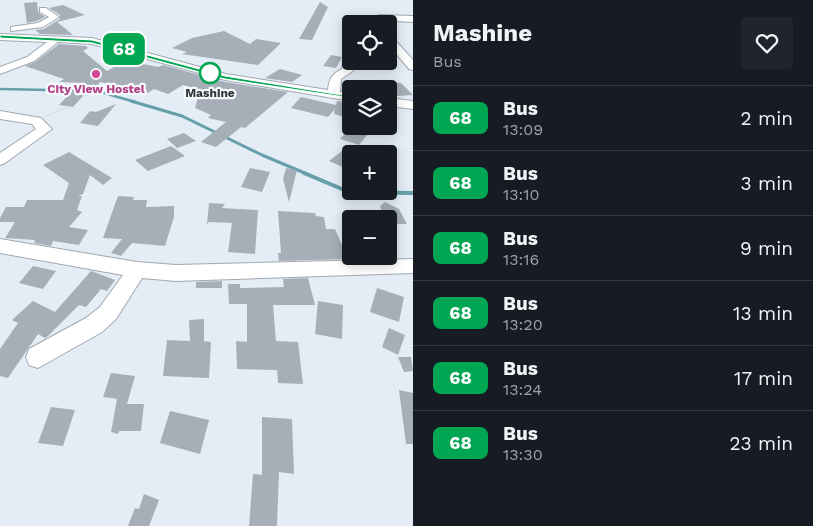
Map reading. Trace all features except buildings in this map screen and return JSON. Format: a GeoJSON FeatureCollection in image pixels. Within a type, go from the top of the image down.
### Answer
{"type":"FeatureCollection","features":[{"type":"Feature","properties":{"kind":"street"},"geometry":{"type":"LineString","coordinates":[[0,32],[40,25],[55,17],[52,13],[43,10]]}},
{"type":"Feature","properties":{"kind":"street"},"geometry":{"type":"LineString","coordinates":[[397,18],[413,19]]}},
{"type":"Feature","properties":{"kind":"street"},"geometry":{"type":"LineString","coordinates":[[0,37],[92,41],[225,77],[342,95]]}},
{"type":"Feature","properties":{"kind":"street"},"geometry":{"type":"LineString","coordinates":[[0,71],[24,63],[42,52],[56,39]]}},
{"type":"Feature","properties":{"kind":"street"},"geometry":{"type":"LineString","coordinates":[[397,48],[413,67]]}},
{"type":"Feature","properties":{"kind":"street"},"geometry":{"type":"LineString","coordinates":[[334,94],[334,78],[337,74],[346,70]]}},
{"type":"Feature","properties":{"kind":"street"},"geometry":{"type":"LineString","coordinates":[[397,103],[413,106]]}},
{"type":"Feature","properties":{"kind":"street"},"geometry":{"type":"LineString","coordinates":[[0,115],[36,121],[44,127],[44,131],[0,160]]}},
{"type":"Feature","properties":{"kind":"street"},"geometry":{"type":"LineString","coordinates":[[0,246],[137,270],[195,273],[413,266]]}},
{"type":"Feature","properties":{"kind":"street"},"geometry":{"type":"LineString","coordinates":[[38,357],[94,325],[108,313],[137,270]]}},
{"type":"Feature","properties":{"kind":"path"},"geometry":{"type":"LineString","coordinates":[[36,121],[68,108]]}},
{"type":"Feature","properties":{"kind":"waterway"},"geometry":{"type":"LineString","coordinates":[[0,89],[97,91],[135,102]]}},
{"type":"Feature","properties":{"kind":"waterway"},"geometry":{"type":"LineString","coordinates":[[131,101],[182,116],[262,155],[307,174]]}},
{"type":"Feature","properties":{"kind":"waterway"},"geometry":{"type":"LineString","coordinates":[[304,173],[349,192],[413,193]]}},
{"type":"Feature","properties":{"kind":"bus line","name":"68"},"geometry":{"type":"LineString","coordinates":[[0,37],[92,41],[225,77],[342,96]]}},
{"type":"Feature","properties":{"kind":"place","name":"Mashine"},"geometry":{"type":"Point","coordinates":[210,73]}},
{"type":"Feature","properties":{"kind":"place","name":"City View Hostel"},"geometry":{"type":"Point","coordinates":[96,74]}}]}
